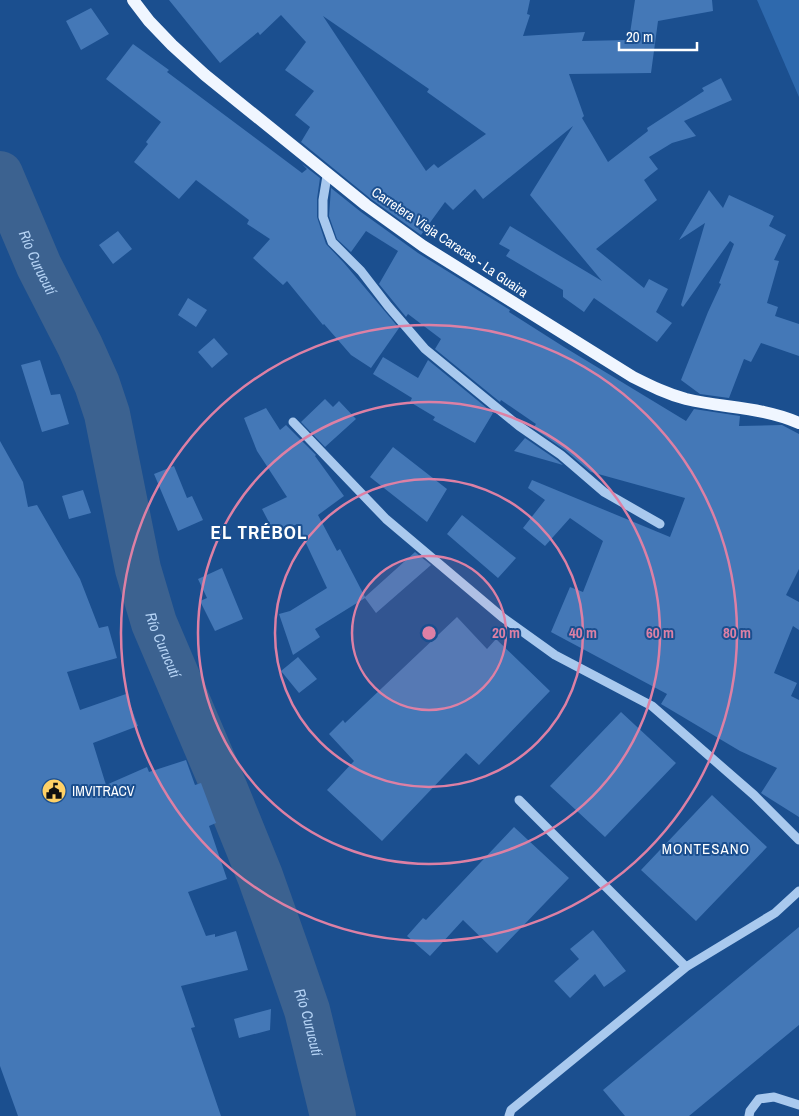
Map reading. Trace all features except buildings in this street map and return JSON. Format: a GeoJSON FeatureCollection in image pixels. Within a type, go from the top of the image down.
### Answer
{"type":"FeatureCollection","features":[{"type":"Feature","properties":{"kind":"main road","name":"Carretera Vieja Caracas - La Guaira"},"geometry":{"type":"LineString","coordinates":[[133,0],[149,22],[205,75],[366,205],[423,246],[633,377],[664,393],[775,414],[799,423]]}},
{"type":"Feature","properties":{"kind":"street"},"geometry":{"type":"LineString","coordinates":[[324,171],[327,176],[323,200],[323,216],[332,242],[360,271],[425,349],[519,426],[583,473],[604,492],[660,524]]}},
{"type":"Feature","properties":{"kind":"street"},"geometry":{"type":"LineString","coordinates":[[293,422],[386,519],[502,617],[555,655],[652,706],[754,795],[799,840]]}},
{"type":"Feature","properties":{"kind":"street"},"geometry":{"type":"LineString","coordinates":[[519,800],[686,966]]}},
{"type":"Feature","properties":{"kind":"street"},"geometry":{"type":"LineString","coordinates":[[509,1116],[510,1110],[686,966],[775,913],[799,891]]}},
{"type":"Feature","properties":{"kind":"street"},"geometry":{"type":"LineString","coordinates":[[749,1116],[750,1111],[759,1099],[774,1097],[799,1105]]}},
{"type":"Feature","properties":{"kind":"shaded area"},"geometry":{"type":"Polygon","coordinates":[[[757,0],[799,0],[799,97],[757,0]]]}},
{"type":"Feature","properties":{"kind":"waterway","name":"Río Curucutí"},"geometry":{"type":"LineString","coordinates":[[0,174],[39,266],[80,346],[97,384],[107,414],[138,569],[154,623],[260,876],[307,1010],[333,1116]]}},
{"type":"Feature","properties":{"kind":"place","name":"IMVITRACV"},"geometry":{"type":"Point","coordinates":[54,791]}},
{"type":"Feature","properties":{"kind":"district","name":"EL TRÉBOL"},"geometry":{"type":"Point","coordinates":[259,532]}},
{"type":"Feature","properties":{"kind":"district","name":"MONTESANO"},"geometry":{"type":"Point","coordinates":[706,848]}}]}
